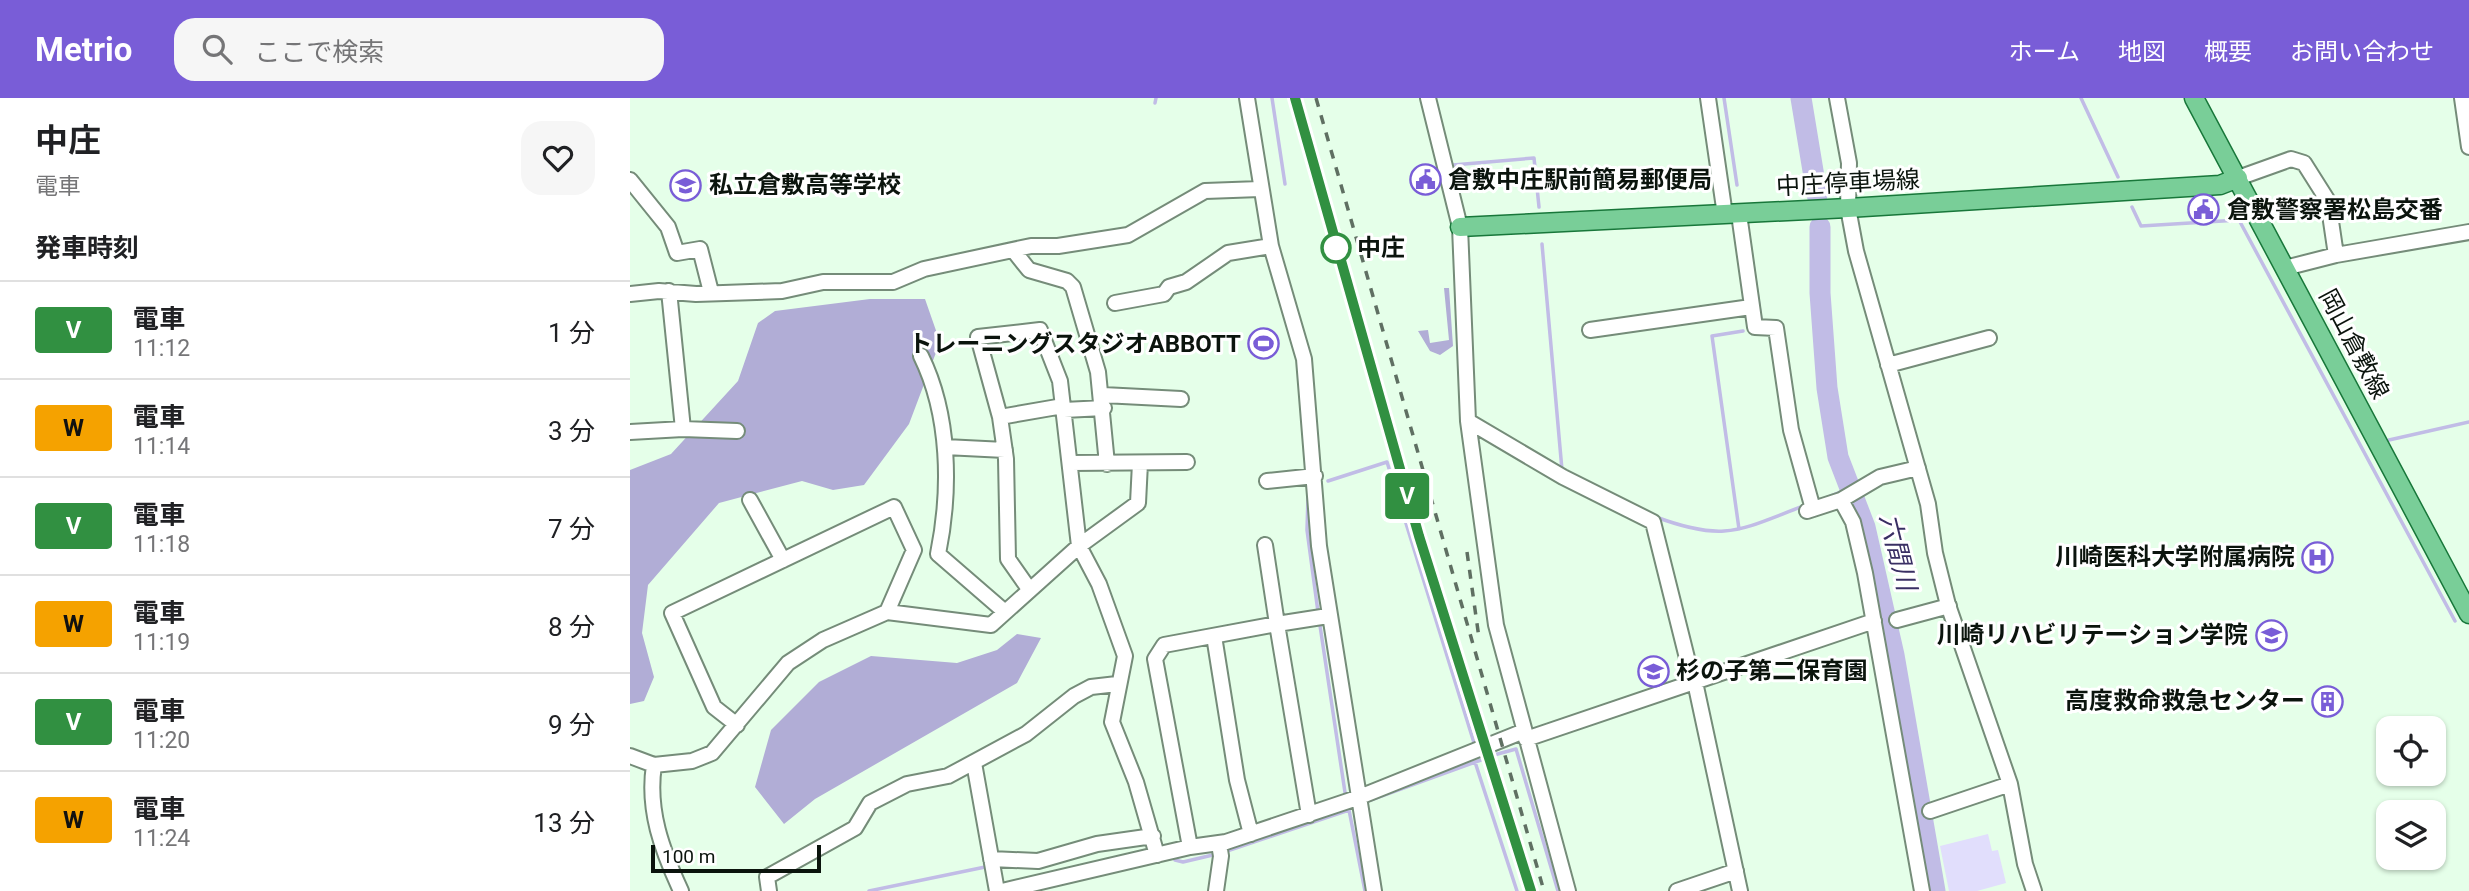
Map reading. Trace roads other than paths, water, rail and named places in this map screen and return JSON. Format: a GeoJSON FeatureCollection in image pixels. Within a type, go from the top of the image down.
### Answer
{"type":"FeatureCollection","features":[{"type":"Feature","properties":{"kind":"main road","name":"岡山倉敷線"},"geometry":{"type":"LineString","coordinates":[[2194,98],[2469,614]]}},
{"type":"Feature","properties":{"kind":"main road","name":"中庄停車場線"},"geometry":{"type":"LineString","coordinates":[[1460,227],[1848,208],[2220,185],[2238,178]]}},
{"type":"Feature","properties":{"kind":"street"},"geometry":{"type":"LineString","coordinates":[[1247,98],[1271,246],[1304,359],[1315,476],[1322,617],[1353,803],[1374,891]]}},
{"type":"Feature","properties":{"kind":"street"},"geometry":{"type":"LineString","coordinates":[[1427,98],[1460,227],[1468,421],[1496,625],[1568,891]]}},
{"type":"Feature","properties":{"kind":"street"},"geometry":{"type":"LineString","coordinates":[[1708,98],[1755,327],[1776,328],[1791,430],[1811,506],[1843,499],[1859,492],[1880,477],[1918,468]]}},
{"type":"Feature","properties":{"kind":"street"},"geometry":{"type":"LineString","coordinates":[[1837,98],[1849,163],[1848,208],[1856,251],[1918,468],[1949,606],[2010,784],[2025,864],[2034,891]]}},
{"type":"Feature","properties":{"kind":"street"},"geometry":{"type":"LineString","coordinates":[[2462,98],[2469,147]]}},
{"type":"Feature","properties":{"kind":"street"},"geometry":{"type":"LineString","coordinates":[[2238,178],[2291,159],[2304,163],[2328,201],[2336,255]]}},
{"type":"Feature","properties":{"kind":"street"},"geometry":{"type":"LineString","coordinates":[[630,180],[668,227],[677,253],[700,249],[711,292]]}},
{"type":"Feature","properties":{"kind":"street"},"geometry":{"type":"LineString","coordinates":[[630,294],[669,291],[782,291],[823,282],[893,282],[924,270],[1031,246],[1058,246],[1128,235],[1205,191],[1260,189]]}},
{"type":"Feature","properties":{"kind":"street"},"geometry":{"type":"LineString","coordinates":[[2285,268],[2336,255],[2469,232]]}},
{"type":"Feature","properties":{"kind":"street"},"geometry":{"type":"LineString","coordinates":[[1115,303],[1164,294],[1169,287],[1186,282],[1228,253],[1271,246]]}},
{"type":"Feature","properties":{"kind":"street"},"geometry":{"type":"LineString","coordinates":[[1013,250],[1029,270],[1067,281],[1073,287],[1103,401],[1107,464]]}},
{"type":"Feature","properties":{"kind":"street"},"geometry":{"type":"LineString","coordinates":[[669,291],[683,429]]}},
{"type":"Feature","properties":{"kind":"street"},"geometry":{"type":"LineString","coordinates":[[1590,330],[1751,307]]}},
{"type":"Feature","properties":{"kind":"street"},"geometry":{"type":"LineString","coordinates":[[1029,589],[1008,559],[1004,450],[1000,417],[978,337],[1040,330],[1060,381],[1079,546],[1100,584],[1125,656],[1124,671],[1117,684],[1112,722],[1153,836],[1157,855]]}},
{"type":"Feature","properties":{"kind":"street"},"geometry":{"type":"LineString","coordinates":[[1888,365],[1989,338]]}},
{"type":"Feature","properties":{"kind":"street"},"geometry":{"type":"LineString","coordinates":[[921,356],[933,380],[945,447],[945,488],[938,554],[1004,612]]}},
{"type":"Feature","properties":{"kind":"street"},"geometry":{"type":"LineString","coordinates":[[1000,417],[1103,401],[1181,398]]}},
{"type":"Feature","properties":{"kind":"street"},"geometry":{"type":"LineString","coordinates":[[1468,421],[1563,478],[1653,522],[1693,684],[1732,872],[1740,891]]}},
{"type":"Feature","properties":{"kind":"street"},"geometry":{"type":"LineString","coordinates":[[630,432],[683,429],[737,431]]}},
{"type":"Feature","properties":{"kind":"street"},"geometry":{"type":"LineString","coordinates":[[945,447],[1004,450]]}},
{"type":"Feature","properties":{"kind":"street"},"geometry":{"type":"LineString","coordinates":[[1070,463],[1187,462]]}},
{"type":"Feature","properties":{"kind":"street"},"geometry":{"type":"LineString","coordinates":[[630,755],[654,765],[692,761],[712,753],[788,663],[823,640],[887,611],[991,625],[1079,546],[1138,503],[1140,463]]}},
{"type":"Feature","properties":{"kind":"street"},"geometry":{"type":"LineString","coordinates":[[1266,481],[1315,476]]}},
{"type":"Feature","properties":{"kind":"street"},"geometry":{"type":"LineString","coordinates":[[1843,499],[1853,522],[1875,625],[1922,891]]}},
{"type":"Feature","properties":{"kind":"street"},"geometry":{"type":"LineString","coordinates":[[750,500],[783,560]]}},
{"type":"Feature","properties":{"kind":"street"},"geometry":{"type":"LineString","coordinates":[[737,725],[714,707],[672,613],[894,507],[914,550],[887,611]]}},
{"type":"Feature","properties":{"kind":"street"},"geometry":{"type":"LineString","coordinates":[[1265,544],[1309,815]]}},
{"type":"Feature","properties":{"kind":"street"},"geometry":{"type":"LineString","coordinates":[[1897,620],[1949,606]]}},
{"type":"Feature","properties":{"kind":"street"},"geometry":{"type":"LineString","coordinates":[[1190,847],[1155,659],[1164,645],[1322,617]]}},
{"type":"Feature","properties":{"kind":"street"},"geometry":{"type":"LineString","coordinates":[[974,764],[999,891],[1190,847],[1220,850],[1251,834],[1353,803],[1477,750],[1526,740],[1875,625]]}},
{"type":"Feature","properties":{"kind":"street"},"geometry":{"type":"LineString","coordinates":[[1214,636],[1237,780],[1251,834]]}},
{"type":"Feature","properties":{"kind":"street"},"geometry":{"type":"LineString","coordinates":[[769,891],[767,877],[855,828],[870,803],[907,784],[948,776],[974,764],[1026,734],[1074,696],[1091,687],[1117,684]]}},
{"type":"Feature","properties":{"kind":"street"},"geometry":{"type":"LineString","coordinates":[[654,765],[651,784],[655,823],[663,852],[681,891]]}},
{"type":"Feature","properties":{"kind":"street"},"geometry":{"type":"LineString","coordinates":[[1930,811],[2010,784]]}},
{"type":"Feature","properties":{"kind":"street"},"geometry":{"type":"LineString","coordinates":[[992,863],[1038,860],[1097,844],[1153,836]]}},
{"type":"Feature","properties":{"kind":"street"},"geometry":{"type":"LineString","coordinates":[[1216,891],[1220,850]]}},
{"type":"Feature","properties":{"kind":"street"},"geometry":{"type":"LineString","coordinates":[[1677,891],[1732,872]]}},
{"type":"Feature","properties":{"kind":"waterway"},"geometry":{"type":"LineString","coordinates":[[1155,103],[1156,98]]}},
{"type":"Feature","properties":{"kind":"waterway"},"geometry":{"type":"LineString","coordinates":[[1272,98],[1285,184]]}},
{"type":"Feature","properties":{"kind":"waterway"},"geometry":{"type":"LineString","coordinates":[[1724,98],[1737,185]]}},
{"type":"Feature","properties":{"kind":"waterway","name":"六間川"},"geometry":{"type":"LineString","coordinates":[[1801,98],[1817,195]]}},
{"type":"Feature","properties":{"kind":"waterway"},"geometry":{"type":"LineString","coordinates":[[2081,98],[2118,177]]}},
{"type":"Feature","properties":{"kind":"waterway"},"geometry":{"type":"LineString","coordinates":[[1453,165],[1534,158],[1539,207]]}},
{"type":"Feature","properties":{"kind":"waterway"},"geometry":{"type":"LineString","coordinates":[[2132,207],[2141,226],[2239,220],[2455,621]]}},
{"type":"Feature","properties":{"kind":"waterway","name":"六間川"},"geometry":{"type":"LineString","coordinates":[[1820,227],[1820,293],[1827,388],[1838,457],[1865,527],[1894,655],[1935,891]]}},
{"type":"Feature","properties":{"kind":"waterway"},"geometry":{"type":"LineString","coordinates":[[1748,230],[1761,320]]}},
{"type":"Feature","properties":{"kind":"waterway"},"geometry":{"type":"LineString","coordinates":[[1542,244],[1562,470]]}},
{"type":"Feature","properties":{"kind":"waterway"},"geometry":{"type":"LineString","coordinates":[[1739,529],[1712,336],[1743,331]]}},
{"type":"Feature","properties":{"kind":"waterway"},"geometry":{"type":"LineString","coordinates":[[2389,440],[2469,422]]}},
{"type":"Feature","properties":{"kind":"waterway"},"geometry":{"type":"LineString","coordinates":[[1328,481],[1387,462],[1475,746]]}},
{"type":"Feature","properties":{"kind":"waterway"},"geometry":{"type":"LineString","coordinates":[[1823,499],[1845,490]]}},
{"type":"Feature","properties":{"kind":"waterway"},"geometry":{"type":"LineString","coordinates":[[1308,496],[1307,530],[1318,612]]}},
{"type":"Feature","properties":{"kind":"waterway"},"geometry":{"type":"LineString","coordinates":[[1656,517],[1700,530],[1732,530],[1748,527],[1806,505]]}},
{"type":"Feature","properties":{"kind":"waterway"},"geometry":{"type":"LineString","coordinates":[[1319,619],[1346,799]]}},
{"type":"Feature","properties":{"kind":"waterway"},"geometry":{"type":"LineString","coordinates":[[1494,755],[1516,749],[1558,891]]}},
{"type":"Feature","properties":{"kind":"waterway"},"geometry":{"type":"LineString","coordinates":[[1365,802],[1481,760]]}},
{"type":"Feature","properties":{"kind":"waterway"},"geometry":{"type":"LineString","coordinates":[[1475,762],[1517,891]]}},
{"type":"Feature","properties":{"kind":"waterway"},"geometry":{"type":"LineString","coordinates":[[1224,852],[1349,810],[1365,891]]}},
{"type":"Feature","properties":{"kind":"waterway"},"geometry":{"type":"LineString","coordinates":[[1175,860],[1183,862],[1217,854]]}},
{"type":"Feature","properties":{"kind":"waterway"},"geometry":{"type":"LineString","coordinates":[[869,891],[990,866]]}},
{"type":"Feature","properties":{"kind":"railway"},"geometry":{"type":"LineString","coordinates":[[1295,98],[1418,536],[1531,891]]}},
{"type":"Feature","properties":{"kind":"railway"},"geometry":{"type":"LineString","coordinates":[[1316,98],[1544,891]]}},
{"type":"Feature","properties":{"kind":"railway"},"geometry":{"type":"LineString","coordinates":[[1467,552],[1479,638]]}},
{"type":"Feature","properties":{"kind":"train","name":"V"},"geometry":{"type":"LineString","coordinates":[[1295,98],[1419,536],[1531,891]]}},
{"type":"Feature","properties":{"kind":"place","name":"倉敷中庄駅前簡易郵便局"},"geometry":{"type":"Point","coordinates":[1425,180]}},
{"type":"Feature","properties":{"kind":"place","name":"私立倉敷高等学校"},"geometry":{"type":"Point","coordinates":[686,185]}},
{"type":"Feature","properties":{"kind":"place","name":"倉敷警察署松島交番"},"geometry":{"type":"Point","coordinates":[2204,210]}},
{"type":"Feature","properties":{"kind":"place","name":"中庄"},"geometry":{"type":"Point","coordinates":[1336,248]}},
{"type":"Feature","properties":{"kind":"place","name":"トレーニングスタジオABBOTT"},"geometry":{"type":"Point","coordinates":[1264,344]}},
{"type":"Feature","properties":{"kind":"place","name":"川崎医科大学附属病院"},"geometry":{"type":"Point","coordinates":[2318,557]}},
{"type":"Feature","properties":{"kind":"place","name":"川崎リハビリテーション学院"},"geometry":{"type":"Point","coordinates":[2271,635]}},
{"type":"Feature","properties":{"kind":"place","name":"杉の子第二保育園"},"geometry":{"type":"Point","coordinates":[1653,671]}},
{"type":"Feature","properties":{"kind":"place","name":"高度救命救急センター"},"geometry":{"type":"Point","coordinates":[2328,701]}}]}
